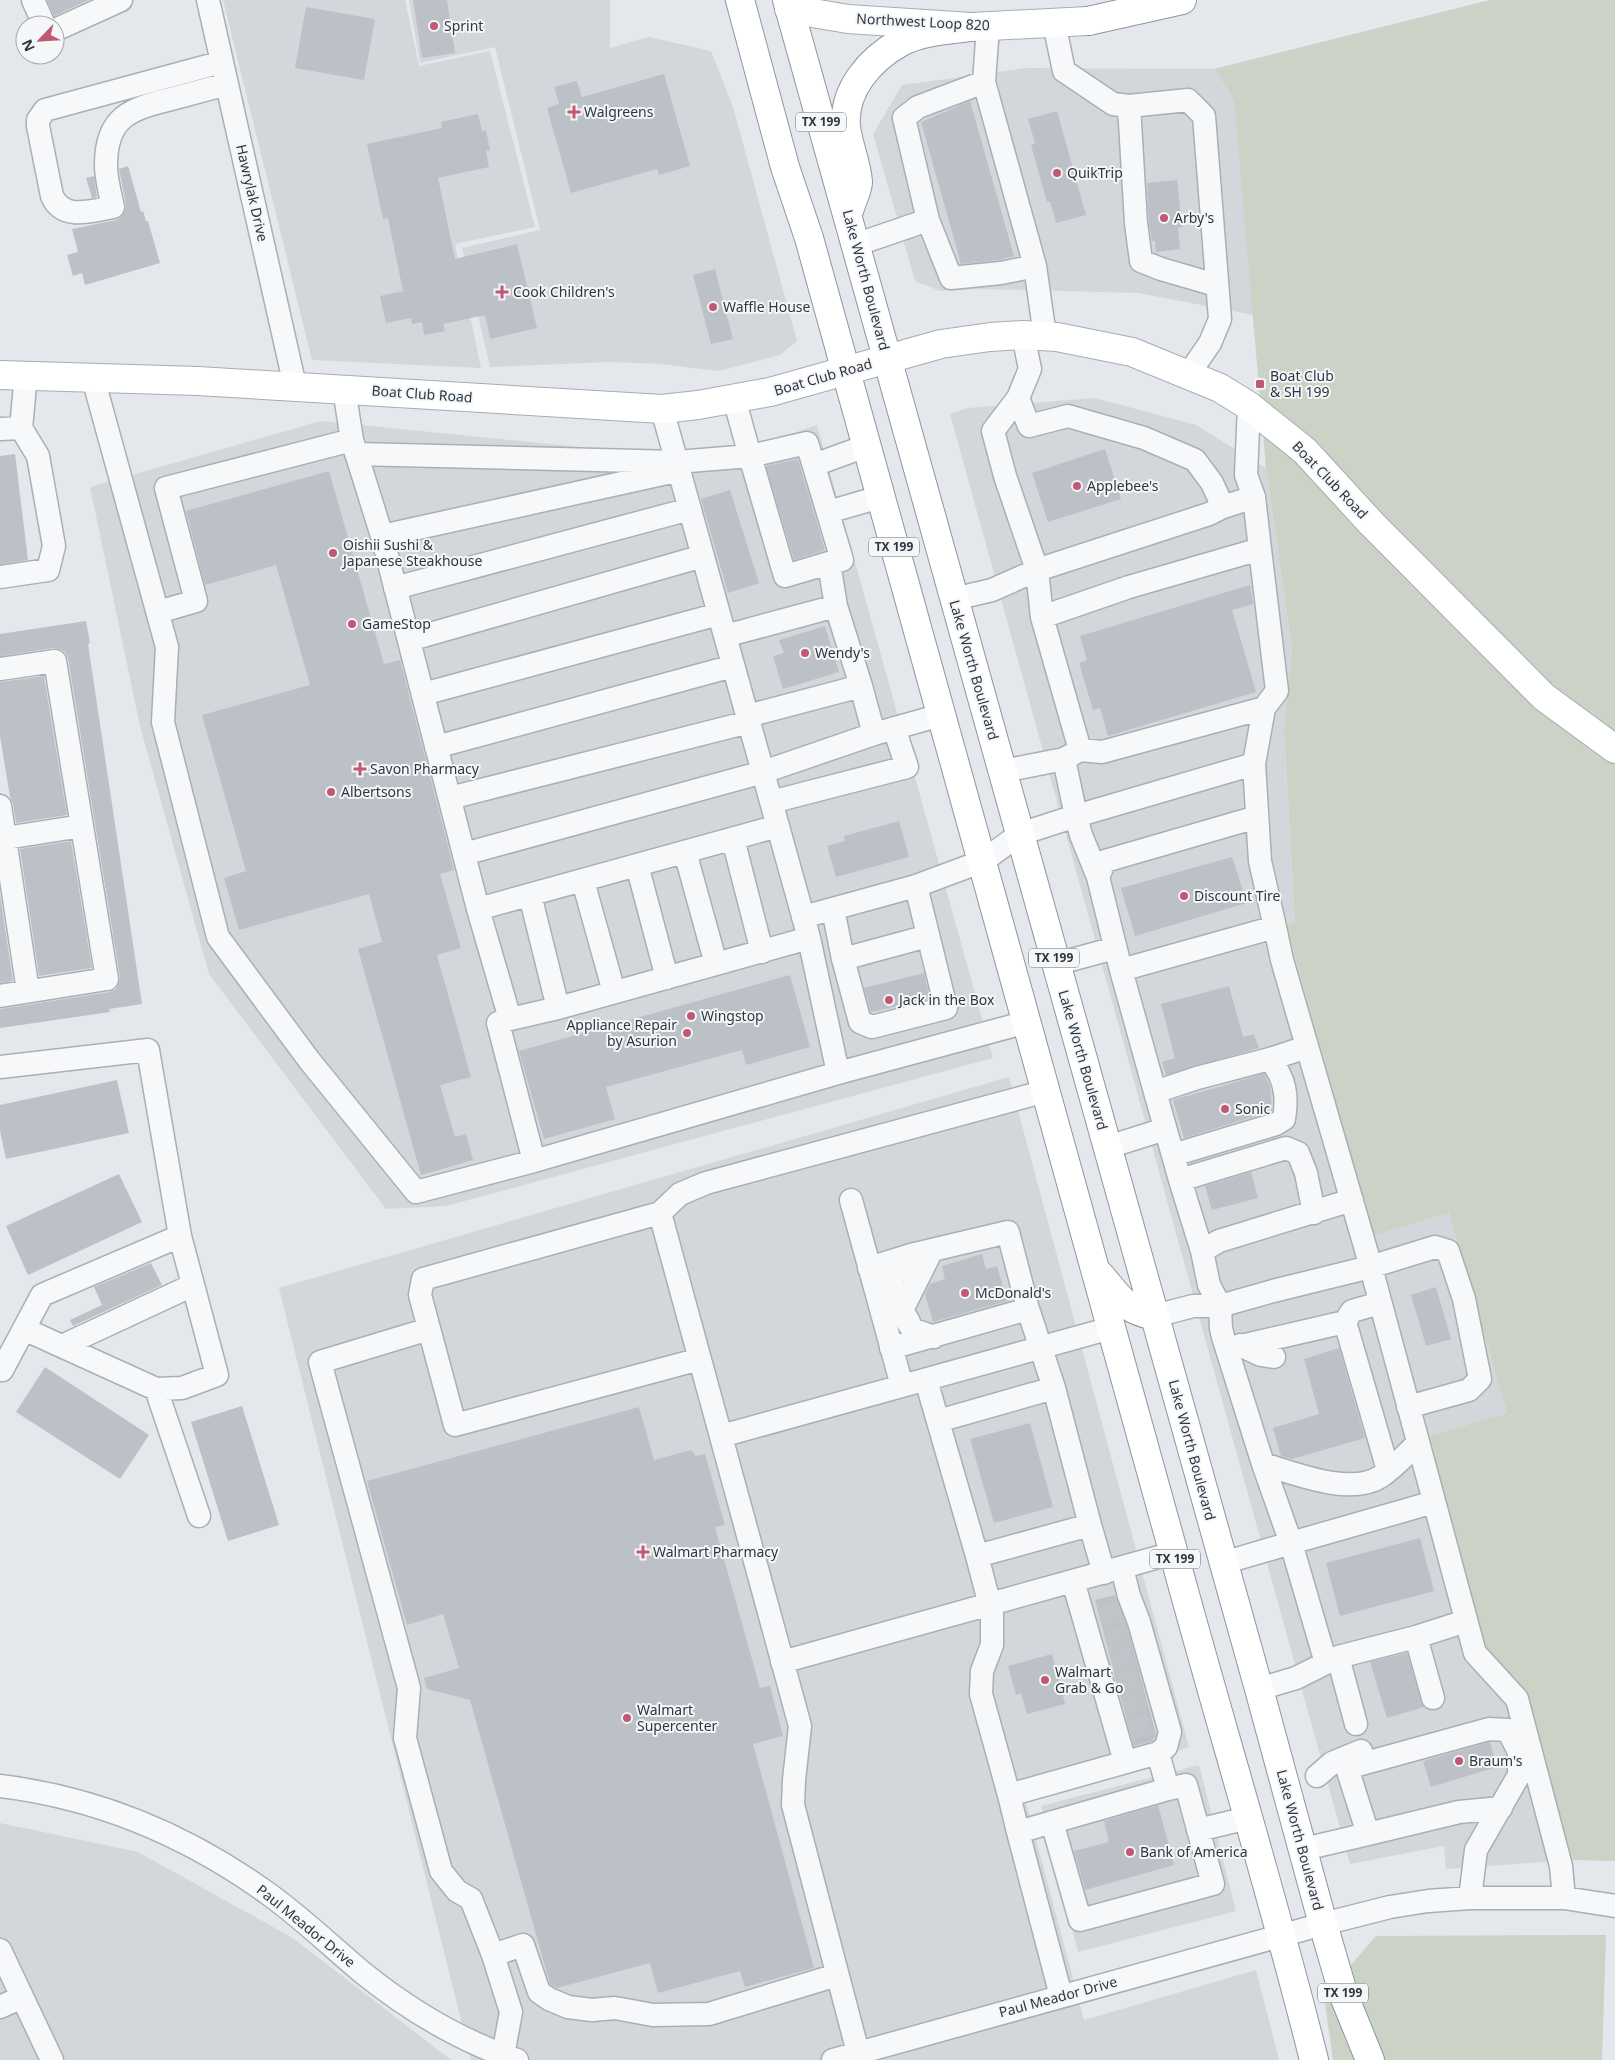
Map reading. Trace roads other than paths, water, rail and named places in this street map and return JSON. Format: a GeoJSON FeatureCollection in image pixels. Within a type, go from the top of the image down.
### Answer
{"type":"FeatureCollection","features":[{"type":"Feature","properties":{"kind":"main road","name":"TX 199"},"geometry":{"type":"LineString","coordinates":[[740,0],[785,167],[809,238],[983,861],[1173,1553],[1282,1935],[1314,2060]]}},
{"type":"Feature","properties":{"kind":"main road","name":"Northwest Loop 820"},"geometry":{"type":"LineString","coordinates":[[788,5],[848,19],[980,27],[1088,21],[1182,0]]}},
{"type":"Feature","properties":{"kind":"main road","name":"Lake Worth Boulevard"},"geometry":{"type":"LineString","coordinates":[[788,5],[1304,1849],[1323,1924],[1344,1996],[1370,2060]]}},
{"type":"Feature","properties":{"kind":"main road"},"geometry":{"type":"LineString","coordinates":[[847,214],[858,184],[846,126],[848,99],[861,74],[881,56],[902,42],[936,31],[980,27]]}},
{"type":"Feature","properties":{"kind":"main road","name":"Boat Club Road"},"geometry":{"type":"LineString","coordinates":[[13,375],[295,386],[662,409],[770,392],[941,344],[990,337],[1034,336],[1132,352],[1220,388],[1249,406],[1305,451],[1371,523],[1544,697],[1615,749]]}},
{"type":"Feature","properties":{"kind":"main road"},"geometry":{"type":"LineString","coordinates":[[1096,1270],[1125,1304],[1137,1312],[1155,1316]]}},
{"type":"Feature","properties":{"kind":"main road"},"geometry":{"type":"LineString","coordinates":[[1112,1328],[1125,1327],[1135,1331],[1167,1358]]}},
{"type":"Feature","properties":{"kind":"street"},"geometry":{"type":"LineString","coordinates":[[33,0],[40,15]]}},
{"type":"Feature","properties":{"kind":"street"},"geometry":{"type":"LineString","coordinates":[[65,25],[121,0]]}},
{"type":"Feature","properties":{"kind":"street","name":"Hawrylak Drive"},"geometry":{"type":"LineString","coordinates":[[208,0],[295,386]]}},
{"type":"Feature","properties":{"kind":"street"},"geometry":{"type":"LineString","coordinates":[[1054,23],[1064,71],[1113,104],[1129,106],[1188,100],[1204,116],[1220,319],[1210,343],[1188,375]]}},
{"type":"Feature","properties":{"kind":"street"},"geometry":{"type":"LineString","coordinates":[[980,27],[984,82],[1035,266],[1034,336],[1030,369],[1018,398],[993,431],[1005,476],[1037,570],[1042,617],[1072,755],[1076,816],[1081,836],[1098,877],[1115,948],[1165,1129],[1202,1250],[1209,1285],[1220,1306],[1221,1328],[1232,1342],[1263,1464],[1356,1724]]}},
{"type":"Feature","properties":{"kind":"street"},"geometry":{"type":"LineString","coordinates":[[225,73],[138,107],[123,116],[111,137],[107,155],[106,167],[113,207],[73,212],[66,211],[55,203],[38,126],[38,120],[45,110],[225,73]]}},
{"type":"Feature","properties":{"kind":"street"},"geometry":{"type":"LineString","coordinates":[[984,82],[918,107],[904,118],[928,220],[951,278],[1001,274],[1035,266]]}},
{"type":"Feature","properties":{"kind":"street"},"geometry":{"type":"LineString","coordinates":[[1129,106],[1136,223],[1141,261],[1161,269],[1216,284]]}},
{"type":"Feature","properties":{"kind":"street"},"geometry":{"type":"LineString","coordinates":[[855,244],[928,220]]}},
{"type":"Feature","properties":{"kind":"street"},"geometry":{"type":"LineString","coordinates":[[0,577],[48,570],[54,546],[38,456],[11,428],[13,375]]}},
{"type":"Feature","properties":{"kind":"street"},"geometry":{"type":"LineString","coordinates":[[93,378],[167,647],[163,722],[218,937],[309,1060],[416,1192],[534,1161],[838,1073],[1027,1022]]}},
{"type":"Feature","properties":{"kind":"street"},"geometry":{"type":"LineString","coordinates":[[344,389],[354,447],[382,536],[478,909],[510,1019]]}},
{"type":"Feature","properties":{"kind":"street"},"geometry":{"type":"LineString","coordinates":[[382,536],[678,466],[750,456],[807,443],[842,560],[785,576],[750,456],[734,398]]}},
{"type":"Feature","properties":{"kind":"street"},"geometry":{"type":"LineString","coordinates":[[1018,398],[1029,426],[1068,416],[1144,438],[1195,460],[1212,483],[1223,508]]}},
{"type":"Feature","properties":{"kind":"street"},"geometry":{"type":"LineString","coordinates":[[1249,406],[1246,474],[1254,497],[1277,691],[1264,708],[1254,764],[1260,861],[1274,927],[1352,1200],[1475,1653],[1517,1699],[1561,1866],[1564,1898]]}},
{"type":"Feature","properties":{"kind":"street"},"geometry":{"type":"LineString","coordinates":[[662,409],[809,938],[838,1073]]}},
{"type":"Feature","properties":{"kind":"street"},"geometry":{"type":"LineString","coordinates":[[814,465],[866,446]]}},
{"type":"Feature","properties":{"kind":"street"},"geometry":{"type":"LineString","coordinates":[[158,612],[196,602],[166,488],[354,447],[678,466]]}},
{"type":"Feature","properties":{"kind":"street"},"geometry":{"type":"LineString","coordinates":[[828,512],[880,497]]}},
{"type":"Feature","properties":{"kind":"street"},"geometry":{"type":"LineString","coordinates":[[954,599],[992,590],[1037,570],[1209,514],[1254,497]]}},
{"type":"Feature","properties":{"kind":"street"},"geometry":{"type":"LineString","coordinates":[[395,588],[690,510]]}},
{"type":"Feature","properties":{"kind":"street"},"geometry":{"type":"LineString","coordinates":[[1042,617],[1129,587],[1260,550]]}},
{"type":"Feature","properties":{"kind":"street"},"geometry":{"type":"LineString","coordinates":[[409,640],[703,556]]}},
{"type":"Feature","properties":{"kind":"street"},"geometry":{"type":"LineString","coordinates":[[771,802],[907,766],[884,731],[861,686],[836,606],[829,564]]}},
{"type":"Feature","properties":{"kind":"street"},"geometry":{"type":"LineString","coordinates":[[422,694],[722,625],[836,606]]}},
{"type":"Feature","properties":{"kind":"street"},"geometry":{"type":"LineString","coordinates":[[0,669],[56,660],[107,979],[0,996]]}},
{"type":"Feature","properties":{"kind":"street"},"geometry":{"type":"LineString","coordinates":[[436,747],[733,666]]}},
{"type":"Feature","properties":{"kind":"street"},"geometry":{"type":"LineString","coordinates":[[450,798],[748,719],[861,686]]}},
{"type":"Feature","properties":{"kind":"street"},"geometry":{"type":"LineString","coordinates":[[1003,772],[1072,755],[1102,752],[1264,708]]}},
{"type":"Feature","properties":{"kind":"street"},"geometry":{"type":"LineString","coordinates":[[464,854],[763,772],[884,731],[941,715]]}},
{"type":"Feature","properties":{"kind":"street"},"geometry":{"type":"LineString","coordinates":[[803,917],[916,886],[983,861],[1020,834],[1254,764]]}},
{"type":"Feature","properties":{"kind":"street"},"geometry":{"type":"LineString","coordinates":[[0,806],[2,839],[28,991]]}},
{"type":"Feature","properties":{"kind":"street"},"geometry":{"type":"LineString","coordinates":[[1098,877],[1105,861],[1257,817]]}},
{"type":"Feature","properties":{"kind":"street"},"geometry":{"type":"LineString","coordinates":[[2,839],[82,826]]}},
{"type":"Feature","properties":{"kind":"street"},"geometry":{"type":"LineString","coordinates":[[478,909],[778,826]]}},
{"type":"Feature","properties":{"kind":"street"},"geometry":{"type":"LineString","coordinates":[[733,839],[762,952]]}},
{"type":"Feature","properties":{"kind":"street"},"geometry":{"type":"LineString","coordinates":[[685,852],[716,964]]}},
{"type":"Feature","properties":{"kind":"street"},"geometry":{"type":"LineString","coordinates":[[637,866],[667,978]]}},
{"type":"Feature","properties":{"kind":"street"},"geometry":{"type":"LineString","coordinates":[[583,881],[614,992]]}},
{"type":"Feature","properties":{"kind":"street"},"geometry":{"type":"LineString","coordinates":[[916,886],[946,1008],[960,1040]]}},
{"type":"Feature","properties":{"kind":"street"},"geometry":{"type":"LineString","coordinates":[[530,895],[558,1008]]}},
{"type":"Feature","properties":{"kind":"street"},"geometry":{"type":"LineString","coordinates":[[833,909],[843,959],[860,1022],[872,1027],[946,1008]]}},
{"type":"Feature","properties":{"kind":"street"},"geometry":{"type":"LineString","coordinates":[[1121,970],[1274,927]]}},
{"type":"Feature","properties":{"kind":"street"},"geometry":{"type":"LineString","coordinates":[[843,959],[928,936]]}},
{"type":"Feature","properties":{"kind":"street"},"geometry":{"type":"LineString","coordinates":[[534,1161],[498,1023],[809,938]]}},
{"type":"Feature","properties":{"kind":"street"},"geometry":{"type":"LineString","coordinates":[[1056,964],[1115,948]]}},
{"type":"Feature","properties":{"kind":"street"},"geometry":{"type":"LineString","coordinates":[[1155,1092],[1197,1078],[1270,1059],[1307,1047]]}},
{"type":"Feature","properties":{"kind":"street"},"geometry":{"type":"LineString","coordinates":[[0,1067],[148,1050],[180,1236],[217,1375],[182,1388],[156,1388],[24,1328]]}},
{"type":"Feature","properties":{"kind":"street"},"geometry":{"type":"LineString","coordinates":[[1173,1155],[1276,1124],[1284,1119],[1287,1101],[1281,1073],[1270,1059]]}},
{"type":"Feature","properties":{"kind":"street"},"geometry":{"type":"LineString","coordinates":[[700,1359],[455,1425],[420,1295],[423,1279],[660,1213],[680,1194],[706,1183],[1046,1091]]}},
{"type":"Feature","properties":{"kind":"street"},"geometry":{"type":"LineString","coordinates":[[1108,1147],[1165,1129]]}},
{"type":"Feature","properties":{"kind":"street"},"geometry":{"type":"LineString","coordinates":[[1180,1180],[1286,1148],[1298,1153],[1306,1173],[1314,1213]]}},
{"type":"Feature","properties":{"kind":"street"},"geometry":{"type":"LineString","coordinates":[[851,1200],[902,1386]]}},
{"type":"Feature","properties":{"kind":"street"},"geometry":{"type":"LineString","coordinates":[[1202,1250],[1219,1241],[1352,1200]]}},
{"type":"Feature","properties":{"kind":"street"},"geometry":{"type":"LineString","coordinates":[[660,1213],[800,1726],[793,1805],[859,2056]]}},
{"type":"Feature","properties":{"kind":"street"},"geometry":{"type":"LineString","coordinates":[[869,1268],[1008,1232],[1028,1309],[1054,1388],[1090,1525],[1113,1571],[1128,1609],[1159,1720],[1170,1732],[1166,1747],[1158,1753],[1009,1794]]}},
{"type":"Feature","properties":{"kind":"street"},"geometry":{"type":"LineString","coordinates":[[0,1370],[2,1370],[42,1295],[180,1236]]}},
{"type":"Feature","properties":{"kind":"street"},"geometry":{"type":"LineString","coordinates":[[1155,1316],[1194,1306],[1220,1306],[1370,1267],[1435,1246],[1448,1251],[1464,1299],[1480,1379],[1469,1390],[1408,1407]]}},
{"type":"Feature","properties":{"kind":"street"},"geometry":{"type":"LineString","coordinates":[[921,1253],[902,1310],[912,1329],[934,1337]]}},
{"type":"Feature","properties":{"kind":"street"},"geometry":{"type":"LineString","coordinates":[[62,1346],[193,1285]]}},
{"type":"Feature","properties":{"kind":"street"},"geometry":{"type":"LineString","coordinates":[[1232,1342],[1345,1322],[1352,1311],[1380,1303]]}},
{"type":"Feature","properties":{"kind":"street"},"geometry":{"type":"LineString","coordinates":[[891,1348],[1028,1309]]}},
{"type":"Feature","properties":{"kind":"street"},"geometry":{"type":"LineString","coordinates":[[1345,1322],[1388,1470]]}},
{"type":"Feature","properties":{"kind":"street"},"geometry":{"type":"LineString","coordinates":[[721,1436],[1112,1328]]}},
{"type":"Feature","properties":{"kind":"street"},"geometry":{"type":"LineString","coordinates":[[429,1329],[320,1362],[409,1688],[405,1738],[441,1872],[457,1891],[471,1899],[493,1955],[511,2012],[511,2058]]}},
{"type":"Feature","properties":{"kind":"street"},"geometry":{"type":"LineString","coordinates":[[1232,1342],[1261,1355],[1274,1357]]}},
{"type":"Feature","properties":{"kind":"street"},"geometry":{"type":"LineString","coordinates":[[926,1380],[992,1613],[992,1645],[982,1671],[981,1694],[1061,1996]]}},
{"type":"Feature","properties":{"kind":"street"},"geometry":{"type":"LineString","coordinates":[[156,1388],[198,1516]]}},
{"type":"Feature","properties":{"kind":"street"},"geometry":{"type":"LineString","coordinates":[[938,1421],[1054,1388]]}},
{"type":"Feature","properties":{"kind":"street"},"geometry":{"type":"LineString","coordinates":[[1263,1464],[1351,1485],[1379,1477],[1418,1443]]}},
{"type":"Feature","properties":{"kind":"street"},"geometry":{"type":"LineString","coordinates":[[1223,1563],[1434,1502]]}},
{"type":"Feature","properties":{"kind":"street"},"geometry":{"type":"LineString","coordinates":[[976,1556],[1090,1525]]}},
{"type":"Feature","properties":{"kind":"street"},"geometry":{"type":"LineString","coordinates":[[782,1662],[1173,1553]]}},
{"type":"Feature","properties":{"kind":"street"},"geometry":{"type":"LineString","coordinates":[[1074,1582],[1092,1619],[1123,1730],[1125,1762]]}},
{"type":"Feature","properties":{"kind":"street"},"geometry":{"type":"LineString","coordinates":[[1259,1689],[1296,1678],[1332,1660],[1466,1621]]}},
{"type":"Feature","properties":{"kind":"street"},"geometry":{"type":"LineString","coordinates":[[1416,1637],[1433,1698]]}},
{"type":"Feature","properties":{"kind":"street"},"geometry":{"type":"LineString","coordinates":[[1317,1776],[1332,1763],[1360,1751],[1495,1714],[1522,1717]]}},
{"type":"Feature","properties":{"kind":"street"},"geometry":{"type":"LineString","coordinates":[[1286,1785],[1489,1729],[1508,1730],[1519,1752],[1519,1775],[1476,1850],[1470,1898]]}},
{"type":"Feature","properties":{"kind":"street"},"geometry":{"type":"LineString","coordinates":[[1158,1753],[1168,1789]]}},
{"type":"Feature","properties":{"kind":"street"},"geometry":{"type":"LineString","coordinates":[[1347,1768],[1368,1834]]}},
{"type":"Feature","properties":{"kind":"street"},"geometry":{"type":"LineString","coordinates":[[1018,1832],[1052,1822],[1168,1789],[1186,1785],[1213,1884],[1080,1920],[1052,1822]]}},
{"type":"Feature","properties":{"kind":"street","name":"Paul Meador Drive"},"geometry":{"type":"LineString","coordinates":[[0,1786],[44,1793],[104,1808],[188,1844],[270,1895],[312,1928],[364,1974],[406,2005],[450,2031],[511,2058]]}},
{"type":"Feature","properties":{"kind":"street"},"geometry":{"type":"LineString","coordinates":[[1304,1849],[1459,1812],[1501,1808]]}},
{"type":"Feature","properties":{"kind":"street"},"geometry":{"type":"LineString","coordinates":[[1198,1830],[1248,1818]]}},
{"type":"Feature","properties":{"kind":"street","name":"Paul Meador Drive"},"geometry":{"type":"LineString","coordinates":[[833,2060],[859,2056],[1061,1996],[1390,1907],[1470,1898],[1564,1898],[1615,1906]]}},
{"type":"Feature","properties":{"kind":"street"},"geometry":{"type":"LineString","coordinates":[[493,1955],[523,1945],[539,1992],[562,2005],[592,2010],[615,2008],[652,2015],[709,2014],[837,1975]]}},
{"type":"Feature","properties":{"kind":"street"},"geometry":{"type":"LineString","coordinates":[[0,1950],[52,2060]]}},
{"type":"Feature","properties":{"kind":"street"},"geometry":{"type":"LineString","coordinates":[[0,2007],[22,1997]]}},
{"type":"Feature","properties":{"kind":"tunnel"},"geometry":{"type":"LineString","coordinates":[[1100,1617],[1123,1611]]}},
{"type":"Feature","properties":{"kind":"tunnel"},"geometry":{"type":"LineString","coordinates":[[1106,1640],[1129,1634]]}},
{"type":"Feature","properties":{"kind":"tunnel"},"geometry":{"type":"LineString","coordinates":[[1111,1662],[1134,1656]]}},
{"type":"Feature","properties":{"kind":"tunnel"},"geometry":{"type":"LineString","coordinates":[[1117,1684],[1140,1677]]}},
{"type":"Feature","properties":{"kind":"tunnel"},"geometry":{"type":"LineString","coordinates":[[1123,1706],[1146,1699]]}},
{"type":"Feature","properties":{"kind":"tunnel"},"geometry":{"type":"LineString","coordinates":[[1129,1729],[1152,1722]]}},
{"type":"Feature","properties":{"kind":"place","name":"Sprint"},"geometry":{"type":"Point","coordinates":[434,26]}},
{"type":"Feature","properties":{"kind":"place","name":"Walgreens"},"geometry":{"type":"Point","coordinates":[574,112]}},
{"type":"Feature","properties":{"kind":"place","name":"QuikTrip"},"geometry":{"type":"Point","coordinates":[1057,173]}},
{"type":"Feature","properties":{"kind":"place","name":"Arby's"},"geometry":{"type":"Point","coordinates":[1164,218]}},
{"type":"Feature","properties":{"kind":"place","name":"Cook Children's"},"geometry":{"type":"Point","coordinates":[502,292]}},
{"type":"Feature","properties":{"kind":"place","name":"Waffle House"},"geometry":{"type":"Point","coordinates":[713,307]}},
{"type":"Feature","properties":{"kind":"place","name":"Boat Club & SH 199"},"geometry":{"type":"Point","coordinates":[1260,384]}},
{"type":"Feature","properties":{"kind":"place","name":"Applebee's"},"geometry":{"type":"Point","coordinates":[1077,486]}},
{"type":"Feature","properties":{"kind":"place","name":"Oishii Sushi & Japanese Steakhouse"},"geometry":{"type":"Point","coordinates":[333,553]}},
{"type":"Feature","properties":{"kind":"place","name":"GameStop"},"geometry":{"type":"Point","coordinates":[352,624]}},
{"type":"Feature","properties":{"kind":"place","name":"Wendy's"},"geometry":{"type":"Point","coordinates":[805,653]}},
{"type":"Feature","properties":{"kind":"place","name":"Savon Pharmacy"},"geometry":{"type":"Point","coordinates":[360,769]}},
{"type":"Feature","properties":{"kind":"place","name":"Albertsons"},"geometry":{"type":"Point","coordinates":[331,792]}},
{"type":"Feature","properties":{"kind":"place","name":"Discount Tire"},"geometry":{"type":"Point","coordinates":[1184,896]}},
{"type":"Feature","properties":{"kind":"place","name":"Jack in the Box"},"geometry":{"type":"Point","coordinates":[889,1000]}},
{"type":"Feature","properties":{"kind":"place","name":"Wingstop"},"geometry":{"type":"Point","coordinates":[691,1016]}},
{"type":"Feature","properties":{"kind":"place","name":"Appliance Repair by Asurion"},"geometry":{"type":"Point","coordinates":[687,1033]}},
{"type":"Feature","properties":{"kind":"place","name":"Sonic"},"geometry":{"type":"Point","coordinates":[1225,1109]}},
{"type":"Feature","properties":{"kind":"place","name":"McDonald's"},"geometry":{"type":"Point","coordinates":[965,1293]}},
{"type":"Feature","properties":{"kind":"place","name":"Walmart Pharmacy"},"geometry":{"type":"Point","coordinates":[643,1552]}},
{"type":"Feature","properties":{"kind":"place","name":"Walmart Grab & Go"},"geometry":{"type":"Point","coordinates":[1045,1680]}},
{"type":"Feature","properties":{"kind":"place","name":"Walmart Supercenter"},"geometry":{"type":"Point","coordinates":[627,1718]}},
{"type":"Feature","properties":{"kind":"place","name":"Braum's"},"geometry":{"type":"Point","coordinates":[1459,1761]}},
{"type":"Feature","properties":{"kind":"place","name":"Bank of America"},"geometry":{"type":"Point","coordinates":[1130,1852]}}]}
